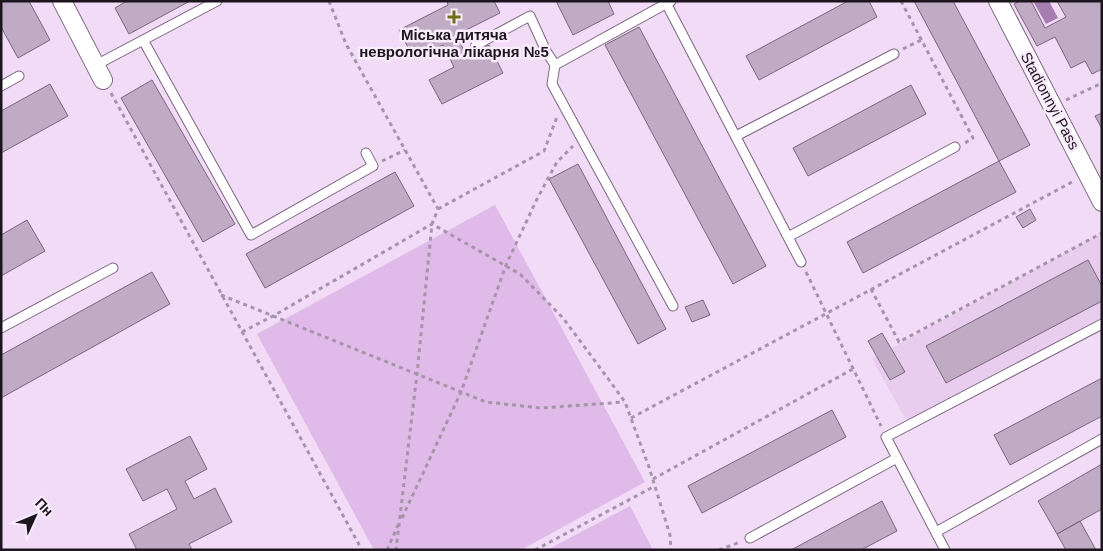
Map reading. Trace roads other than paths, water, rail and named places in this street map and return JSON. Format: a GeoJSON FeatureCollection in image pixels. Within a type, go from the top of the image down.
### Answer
{"type":"FeatureCollection","features":[{"type":"Feature","properties":{"kind":"street"},"geometry":{"type":"LineString","coordinates":[[62,1],[99,73]]}},
{"type":"Feature","properties":{"kind":"street","name":"Stadionnyi Pass"},"geometry":{"type":"LineString","coordinates":[[998,1],[1102,202]]}},
{"type":"Feature","properties":{"kind":"lane"},"geometry":{"type":"LineString","coordinates":[[99,73],[143,40],[217,1]]}},
{"type":"Feature","properties":{"kind":"lane"},"geometry":{"type":"LineString","coordinates":[[555,65],[668,2],[802,262]]}},
{"type":"Feature","properties":{"kind":"lane"},"geometry":{"type":"LineString","coordinates":[[476,45],[530,16],[546,51],[555,65],[552,84],[673,306]]}},
{"type":"Feature","properties":{"kind":"lane"},"geometry":{"type":"LineString","coordinates":[[143,40],[251,235],[373,166],[366,154]]}},
{"type":"Feature","properties":{"kind":"lane"},"geometry":{"type":"LineString","coordinates":[[736,136],[894,54]]}},
{"type":"Feature","properties":{"kind":"lane"},"geometry":{"type":"LineString","coordinates":[[1,86],[19,76]]}},
{"type":"Feature","properties":{"kind":"lane"},"geometry":{"type":"LineString","coordinates":[[788,237],[955,148]]}},
{"type":"Feature","properties":{"kind":"lane"},"geometry":{"type":"LineString","coordinates":[[1,328],[112,268]]}},
{"type":"Feature","properties":{"kind":"lane"},"geometry":{"type":"LineString","coordinates":[[945,550],[886,437],[1102,324]]}},
{"type":"Feature","properties":{"kind":"lane"},"geometry":{"type":"LineString","coordinates":[[936,532],[1102,439]]}},
{"type":"Feature","properties":{"kind":"lane"},"geometry":{"type":"LineString","coordinates":[[750,538],[897,458]]}},
{"type":"Feature","properties":{"kind":"place","name":"Міська дитяча неврологічна лікарня №5"},"geometry":{"type":"Point","coordinates":[454,17]}}]}
